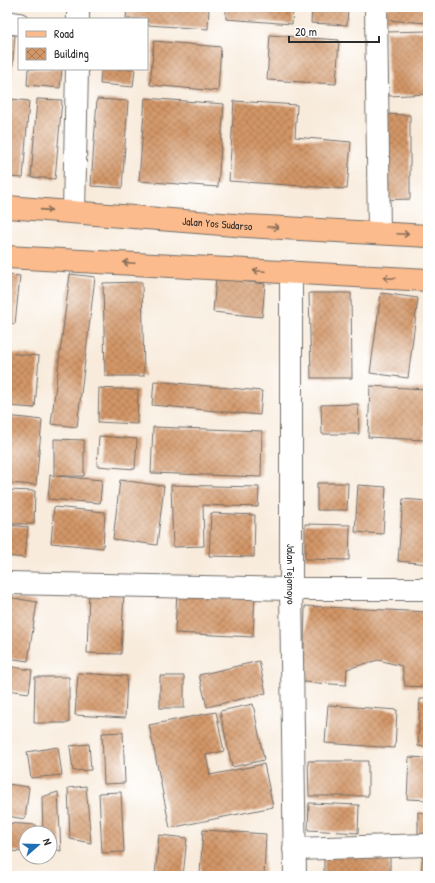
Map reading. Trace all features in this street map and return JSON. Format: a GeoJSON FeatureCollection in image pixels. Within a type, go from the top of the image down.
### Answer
{"type":"FeatureCollection","features":[{"type":"Feature","properties":{"kind":"main road","name":"Jalan Yos Sudarso"},"geometry":{"type":"LineString","coordinates":[[7,207],[247,226],[428,236]]}},
{"type":"Feature","properties":{"kind":"main road"},"geometry":{"type":"LineString","coordinates":[[7,257],[428,280]]}},
{"type":"Feature","properties":{"kind":"street"},"geometry":{"type":"LineString","coordinates":[[78,7],[78,18]]}},
{"type":"Feature","properties":{"kind":"street"},"geometry":{"type":"LineString","coordinates":[[376,7],[379,233]]}},
{"type":"Feature","properties":{"kind":"street"},"geometry":{"type":"LineString","coordinates":[[7,22],[18,24]]}},
{"type":"Feature","properties":{"kind":"street"},"geometry":{"type":"LineString","coordinates":[[74,212],[77,70]]}},
{"type":"Feature","properties":{"kind":"street","name":"Jalan Tejomoyo"},"geometry":{"type":"LineString","coordinates":[[291,272],[291,589],[295,876]]}},
{"type":"Feature","properties":{"kind":"street"},"geometry":{"type":"LineString","coordinates":[[7,583],[291,589],[428,590]]}},
{"type":"Feature","properties":{"kind":"street"},"geometry":{"type":"LineString","coordinates":[[294,849],[428,845]]}},
{"type":"Feature","properties":{"kind":"building"},"geometry":{"type":"Polygon","coordinates":[[[127,7],[209,7],[208,29],[148,25],[148,18],[126,18],[127,7]]]}},
{"type":"Feature","properties":{"kind":"building"},"geometry":{"type":"Polygon","coordinates":[[[226,7],[293,7],[292,24],[226,19],[226,7]]]}},
{"type":"Feature","properties":{"kind":"building"},"geometry":{"type":"Polygon","coordinates":[[[312,7],[348,7],[347,25],[311,23],[312,7]]]}},
{"type":"Feature","properties":{"kind":"building"},"geometry":{"type":"Polygon","coordinates":[[[386,7],[428,7],[428,23],[385,20],[386,7]]]}},
{"type":"Feature","properties":{"kind":"building"},"geometry":{"type":"Polygon","coordinates":[[[428,31],[428,94],[389,96],[386,32],[428,31]]]}},
{"type":"Feature","properties":{"kind":"building"},"geometry":{"type":"Polygon","coordinates":[[[7,35],[15,35],[11,87],[7,87],[7,35]]]}},
{"type":"Feature","properties":{"kind":"building"},"geometry":{"type":"Polygon","coordinates":[[[270,35],[339,40],[336,84],[267,80],[270,35]]]}},
{"type":"Feature","properties":{"kind":"building"},"geometry":{"type":"Polygon","coordinates":[[[154,41],[221,47],[218,91],[150,85],[154,41]]]}},
{"type":"Feature","properties":{"kind":"building"},"geometry":{"type":"Polygon","coordinates":[[[28,70],[62,70],[60,88],[27,85],[28,70]]]}},
{"type":"Feature","properties":{"kind":"building"},"geometry":{"type":"Polygon","coordinates":[[[101,70],[135,70],[133,87],[100,84],[101,70]]]}},
{"type":"Feature","properties":{"kind":"building"},"geometry":{"type":"Polygon","coordinates":[[[145,98],[224,104],[218,187],[139,181],[145,98]]]}},
{"type":"Feature","properties":{"kind":"building"},"geometry":{"type":"Polygon","coordinates":[[[11,99],[29,101],[23,178],[7,177],[11,99]]]}},
{"type":"Feature","properties":{"kind":"building"},"geometry":{"type":"Polygon","coordinates":[[[37,99],[62,100],[55,179],[31,177],[37,99]]]}},
{"type":"Feature","properties":{"kind":"building"},"geometry":{"type":"Polygon","coordinates":[[[97,99],[128,101],[122,188],[91,186],[97,99]]]}},
{"type":"Feature","properties":{"kind":"building"},"geometry":{"type":"Polygon","coordinates":[[[234,101],[297,105],[295,137],[351,142],[347,189],[229,181],[234,101]]]}},
{"type":"Feature","properties":{"kind":"building"},"geometry":{"type":"Polygon","coordinates":[[[379,114],[410,115],[410,199],[379,200],[379,114]]]}},
{"type":"Feature","properties":{"kind":"building"},"geometry":{"type":"Polygon","coordinates":[[[425,114],[428,114],[428,210],[426,210],[425,114]]]}},
{"type":"Feature","properties":{"kind":"building"},"geometry":{"type":"Polygon","coordinates":[[[70,274],[95,277],[77,427],[51,424],[70,274]]]}},
{"type":"Feature","properties":{"kind":"building"},"geometry":{"type":"Polygon","coordinates":[[[7,275],[20,276],[15,324],[7,323],[7,275]]]}},
{"type":"Feature","properties":{"kind":"building"},"geometry":{"type":"Polygon","coordinates":[[[216,278],[265,284],[262,317],[213,312],[216,278]]]}},
{"type":"Feature","properties":{"kind":"building"},"geometry":{"type":"Polygon","coordinates":[[[142,282],[144,376],[105,376],[103,283],[142,282]]]}},
{"type":"Feature","properties":{"kind":"building"},"geometry":{"type":"Polygon","coordinates":[[[309,293],[351,293],[352,378],[311,378],[309,293]]]}},
{"type":"Feature","properties":{"kind":"building"},"geometry":{"type":"Polygon","coordinates":[[[381,293],[418,298],[408,378],[370,373],[381,293]]]}},
{"type":"Feature","properties":{"kind":"building"},"geometry":{"type":"Polygon","coordinates":[[[7,353],[39,356],[35,408],[7,406],[7,353]]]}},
{"type":"Feature","properties":{"kind":"building"},"geometry":{"type":"Polygon","coordinates":[[[154,381],[262,391],[260,415],[152,405],[154,381]]]}},
{"type":"Feature","properties":{"kind":"building"},"geometry":{"type":"Polygon","coordinates":[[[370,386],[426,389],[425,440],[368,437],[370,386]]]}},
{"type":"Feature","properties":{"kind":"building"},"geometry":{"type":"Polygon","coordinates":[[[99,388],[138,390],[137,424],[98,422],[99,388]]]}},
{"type":"Feature","properties":{"kind":"building"},"geometry":{"type":"Polygon","coordinates":[[[358,404],[359,434],[322,434],[321,405],[358,404]]]}},
{"type":"Feature","properties":{"kind":"building"},"geometry":{"type":"Polygon","coordinates":[[[7,416],[42,420],[36,485],[7,483],[7,416]]]}},
{"type":"Feature","properties":{"kind":"building"},"geometry":{"type":"Polygon","coordinates":[[[153,427],[262,431],[261,477],[151,473],[153,427]]]}},
{"type":"Feature","properties":{"kind":"building"},"geometry":{"type":"Polygon","coordinates":[[[99,436],[137,439],[135,469],[97,466],[99,436]]]}},
{"type":"Feature","properties":{"kind":"building"},"geometry":{"type":"Polygon","coordinates":[[[54,439],[84,440],[84,476],[56,476],[102,480],[100,503],[48,499],[50,475],[54,476],[54,439]]]}},
{"type":"Feature","properties":{"kind":"building"},"geometry":{"type":"Polygon","coordinates":[[[120,480],[164,486],[157,545],[113,539],[120,480]]]}},
{"type":"Feature","properties":{"kind":"building"},"geometry":{"type":"Polygon","coordinates":[[[317,483],[348,483],[347,510],[317,510],[317,483]]]}},
{"type":"Feature","properties":{"kind":"building"},"geometry":{"type":"Polygon","coordinates":[[[171,485],[259,487],[258,507],[203,505],[204,546],[173,547],[171,485]]]}},
{"type":"Feature","properties":{"kind":"building"},"geometry":{"type":"Polygon","coordinates":[[[358,485],[386,487],[383,534],[355,532],[358,485]]]}},
{"type":"Feature","properties":{"kind":"building"},"geometry":{"type":"Polygon","coordinates":[[[7,490],[35,491],[34,524],[7,524],[7,490]]]}},
{"type":"Feature","properties":{"kind":"building"},"geometry":{"type":"Polygon","coordinates":[[[403,499],[428,501],[428,564],[398,561],[403,499]]]}},
{"type":"Feature","properties":{"kind":"building"},"geometry":{"type":"Polygon","coordinates":[[[54,507],[105,512],[103,548],[51,543],[54,507]]]}},
{"type":"Feature","properties":{"kind":"building"},"geometry":{"type":"Polygon","coordinates":[[[211,513],[255,515],[254,557],[209,556],[211,513]]]}},
{"type":"Feature","properties":{"kind":"building"},"geometry":{"type":"Polygon","coordinates":[[[305,524],[350,525],[349,560],[305,559],[305,524]]]}},
{"type":"Feature","properties":{"kind":"building"},"geometry":{"type":"Polygon","coordinates":[[[7,525],[28,527],[25,558],[7,556],[7,525]]]}},
{"type":"Feature","properties":{"kind":"building"},"geometry":{"type":"Polygon","coordinates":[[[177,589],[255,593],[253,637],[175,633],[177,589]]]}},
{"type":"Feature","properties":{"kind":"building"},"geometry":{"type":"Polygon","coordinates":[[[89,590],[124,592],[121,654],[87,653],[89,590]]]}},
{"type":"Feature","properties":{"kind":"building"},"geometry":{"type":"Polygon","coordinates":[[[7,597],[37,602],[28,661],[7,658],[7,597]]]}},
{"type":"Feature","properties":{"kind":"building"},"geometry":{"type":"Polygon","coordinates":[[[305,606],[428,612],[428,687],[405,686],[402,666],[378,660],[347,669],[346,685],[303,682],[305,606]]]}},
{"type":"Feature","properties":{"kind":"building"},"geometry":{"type":"Polygon","coordinates":[[[259,661],[266,693],[207,707],[199,675],[259,661]]]}},
{"type":"Feature","properties":{"kind":"building"},"geometry":{"type":"Polygon","coordinates":[[[7,666],[32,670],[29,693],[7,690],[7,666]]]}},
{"type":"Feature","properties":{"kind":"building"},"geometry":{"type":"Polygon","coordinates":[[[78,673],[127,676],[125,718],[75,715],[78,673]]]}},
{"type":"Feature","properties":{"kind":"building"},"geometry":{"type":"Polygon","coordinates":[[[160,676],[184,676],[184,708],[160,708],[160,676]]]}},
{"type":"Feature","properties":{"kind":"building"},"geometry":{"type":"Polygon","coordinates":[[[35,677],[69,677],[69,723],[34,723],[35,677]]]}},
{"type":"Feature","properties":{"kind":"building"},"geometry":{"type":"Polygon","coordinates":[[[420,699],[428,699],[428,747],[418,746],[420,699]]]}},
{"type":"Feature","properties":{"kind":"building"},"geometry":{"type":"Polygon","coordinates":[[[253,704],[264,760],[232,767],[220,711],[253,704]]]}},
{"type":"Feature","properties":{"kind":"building"},"geometry":{"type":"Polygon","coordinates":[[[328,705],[397,710],[395,748],[325,743],[328,705]]]}},
{"type":"Feature","properties":{"kind":"building"},"geometry":{"type":"Polygon","coordinates":[[[216,712],[224,751],[206,755],[210,775],[264,764],[273,807],[170,828],[149,725],[216,712]]]}},
{"type":"Feature","properties":{"kind":"building"},"geometry":{"type":"Polygon","coordinates":[[[123,732],[125,783],[104,784],[102,733],[123,732]]]}},
{"type":"Feature","properties":{"kind":"building"},"geometry":{"type":"Polygon","coordinates":[[[89,744],[91,770],[73,771],[70,746],[89,744]]]}},
{"type":"Feature","properties":{"kind":"building"},"geometry":{"type":"Polygon","coordinates":[[[58,747],[62,775],[31,778],[27,752],[58,747]]]}},
{"type":"Feature","properties":{"kind":"building"},"geometry":{"type":"Polygon","coordinates":[[[409,757],[428,758],[428,800],[407,799],[409,757]]]}},
{"type":"Feature","properties":{"kind":"building"},"geometry":{"type":"Polygon","coordinates":[[[308,761],[368,761],[368,796],[309,796],[308,761]]]}},
{"type":"Feature","properties":{"kind":"building"},"geometry":{"type":"Polygon","coordinates":[[[7,784],[29,787],[25,819],[7,816],[7,784]]]}},
{"type":"Feature","properties":{"kind":"building"},"geometry":{"type":"Polygon","coordinates":[[[86,786],[91,843],[70,839],[68,788],[86,786]]]}},
{"type":"Feature","properties":{"kind":"building"},"geometry":{"type":"Polygon","coordinates":[[[58,792],[61,851],[58,850],[58,825],[43,825],[42,797],[58,792]]]}},
{"type":"Feature","properties":{"kind":"building"},"geometry":{"type":"Polygon","coordinates":[[[121,792],[124,852],[102,853],[99,793],[121,792]]]}},
{"type":"Feature","properties":{"kind":"building"},"geometry":{"type":"Polygon","coordinates":[[[309,803],[359,805],[358,833],[308,830],[309,803]]]}},
{"type":"Feature","properties":{"kind":"building"},"geometry":{"type":"Polygon","coordinates":[[[418,812],[428,813],[428,834],[418,834],[418,812]]]}},
{"type":"Feature","properties":{"kind":"building"},"geometry":{"type":"Polygon","coordinates":[[[7,823],[36,825],[18,825],[18,852],[7,851],[7,823]]]}},
{"type":"Feature","properties":{"kind":"building"},"geometry":{"type":"Polygon","coordinates":[[[203,830],[266,834],[264,876],[200,874],[203,830]]]}},
{"type":"Feature","properties":{"kind":"building"},"geometry":{"type":"Polygon","coordinates":[[[159,835],[187,838],[183,876],[155,876],[159,835]]]}},
{"type":"Feature","properties":{"kind":"building"},"geometry":{"type":"Polygon","coordinates":[[[423,850],[428,850],[428,876],[421,876],[423,850]]]}},
{"type":"Feature","properties":{"kind":"building"},"geometry":{"type":"Polygon","coordinates":[[[324,852],[390,852],[390,876],[324,876],[324,852]]]}}]}
